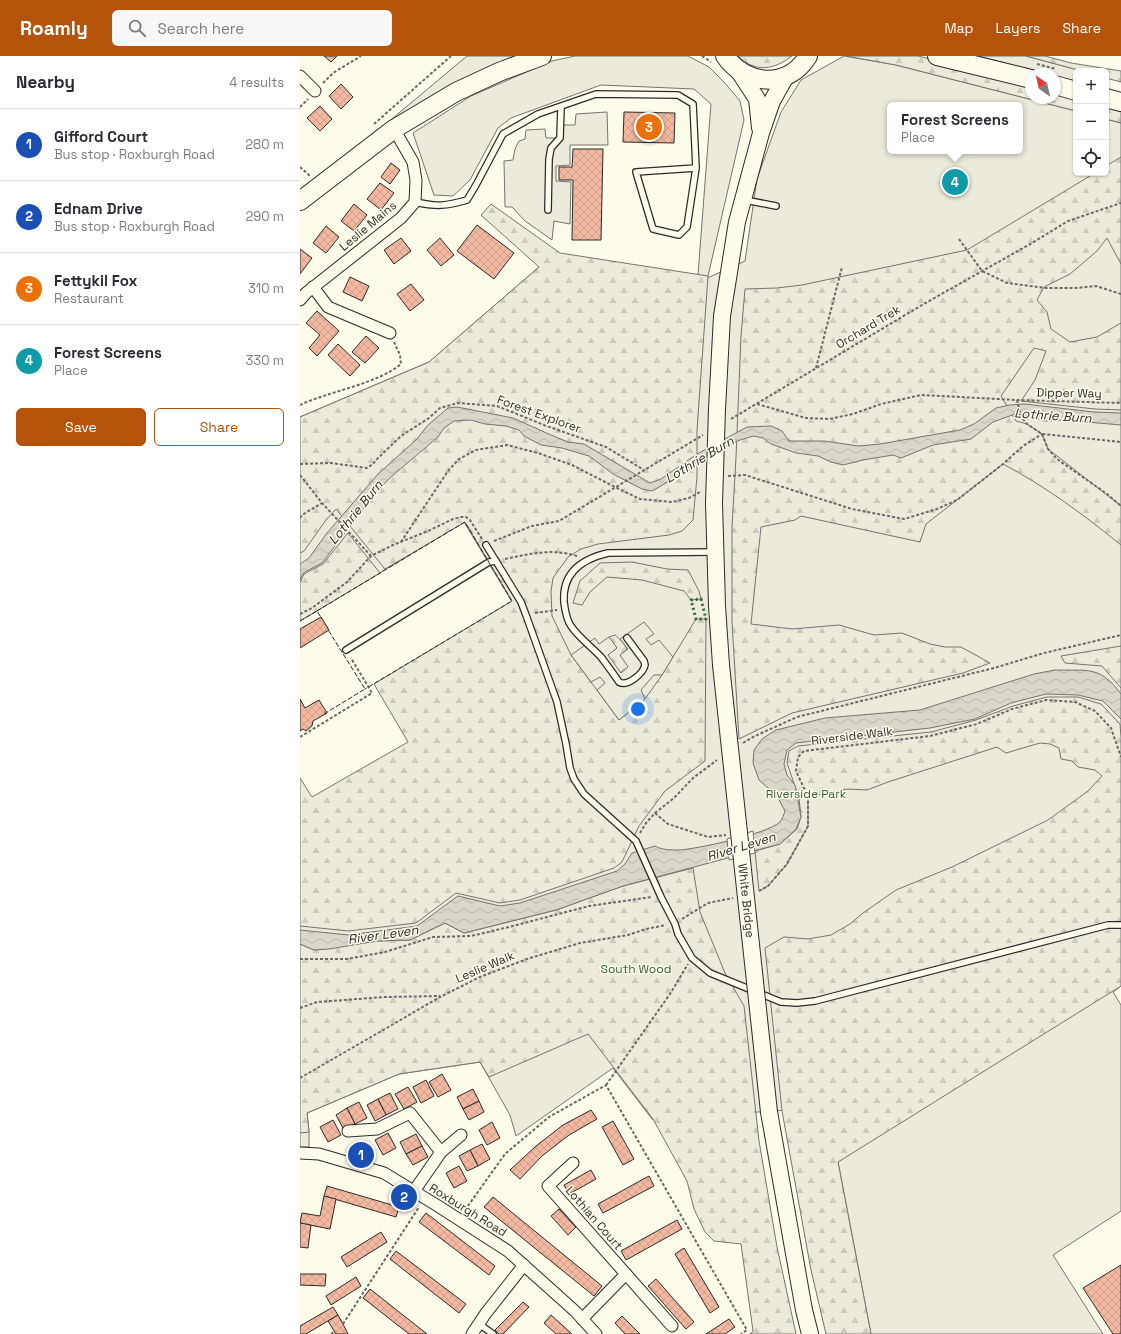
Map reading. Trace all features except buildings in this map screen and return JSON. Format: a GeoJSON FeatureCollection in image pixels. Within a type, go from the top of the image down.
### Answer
{"type":"FeatureCollection","features":[{"type":"Feature","properties":{"kind":"main road"},"geometry":{"type":"LineString","coordinates":[[725,56],[738,70],[757,99],[761,133]]}},
{"type":"Feature","properties":{"kind":"main road"},"geometry":{"type":"LineString","coordinates":[[738,70],[749,77],[761,80],[774,80],[786,76],[796,70],[805,62],[808,56]]}},
{"type":"Feature","properties":{"kind":"main road"},"geometry":{"type":"LineString","coordinates":[[937,56],[1025,70]]}},
{"type":"Feature","properties":{"kind":"main road"},"geometry":{"type":"LineString","coordinates":[[300,201],[394,129],[456,92],[536,57]]}},
{"type":"Feature","properties":{"kind":"main road","name":"White Bridge"},"geometry":{"type":"LineString","coordinates":[[786,76],[772,101],[761,133],[737,222],[722,316],[721,416],[714,503],[721,665],[769,1112],[804,1310],[810,1334]]}},
{"type":"Feature","properties":{"kind":"main road"},"geometry":{"type":"LineString","coordinates":[[1061,80],[1073,88]]}},
{"type":"Feature","properties":{"kind":"main road"},"geometry":{"type":"LineString","coordinates":[[1109,99],[1121,102]]}},
{"type":"Feature","properties":{"kind":"street"},"geometry":{"type":"LineString","coordinates":[[300,76],[315,91]]}},
{"type":"Feature","properties":{"kind":"street","name":"Leslie Mains"},"geometry":{"type":"LineString","coordinates":[[300,300],[401,218],[415,202],[416,180],[413,162],[394,129]]}},
{"type":"Feature","properties":{"kind":"street"},"geometry":{"type":"LineString","coordinates":[[313,288],[328,307],[390,333]]}},
{"type":"Feature","properties":{"kind":"street"},"geometry":{"type":"LineString","coordinates":[[348,1131],[377,1129],[410,1112],[441,1152]]}},
{"type":"Feature","properties":{"kind":"street"},"geometry":{"type":"LineString","coordinates":[[414,1191],[441,1152],[461,1135]]}},
{"type":"Feature","properties":{"kind":"street","name":"Roxburgh Road"},"geometry":{"type":"LineString","coordinates":[[300,1153],[319,1154],[384,1173],[414,1191],[508,1251],[576,1312],[596,1334]]}},
{"type":"Feature","properties":{"kind":"street","name":"Lothian Court"},"geometry":{"type":"LineString","coordinates":[[573,1163],[548,1186],[672,1326]]}},
{"type":"Feature","properties":{"kind":"street"},"geometry":{"type":"LineString","coordinates":[[472,1334],[486,1312],[524,1265]]}},
{"type":"Feature","properties":{"kind":"street"},"geometry":{"type":"LineString","coordinates":[[582,1319],[626,1274]]}},
{"type":"Feature","properties":{"kind":"lane"},"geometry":{"type":"LineString","coordinates":[[415,202],[432,206],[448,205],[467,200],[503,134],[538,114],[596,94],[678,95],[693,104],[696,168],[687,227],[679,235],[653,229],[636,172],[696,168]]}},
{"type":"Feature","properties":{"kind":"lane"},"geometry":{"type":"LineString","coordinates":[[548,210],[549,159],[551,148],[560,138],[560,107]]}},
{"type":"Feature","properties":{"kind":"lane"},"geometry":{"type":"LineString","coordinates":[[743,199],[776,206]]}},
{"type":"Feature","properties":{"kind":"lane"},"geometry":{"type":"LineString","coordinates":[[486,545],[521,602],[526,615],[557,702],[570,768],[574,779],[584,794],[637,843],[660,897],[678,934],[692,958],[710,973],[781,1002],[797,1004],[815,1001],[1108,925],[1121,925]]}},
{"type":"Feature","properties":{"kind":"lane"},"geometry":{"type":"LineString","coordinates":[[627,638],[644,661],[645,665],[642,672],[627,683],[623,684],[619,682],[600,656],[574,630],[568,620],[565,608],[564,593],[566,583],[579,566],[586,560],[608,553],[715,552]]}},
{"type":"Feature","properties":{"kind":"lane"},"geometry":{"type":"LineString","coordinates":[[346,650],[489,562],[496,561]]}},
{"type":"Feature","properties":{"kind":"lane"},"geometry":{"type":"LineString","coordinates":[[479,1324],[493,1334]]}},
{"type":"Feature","properties":{"kind":"path"},"geometry":{"type":"LineString","coordinates":[[300,107],[333,73],[361,56]]}},
{"type":"Feature","properties":{"kind":"path"},"geometry":{"type":"LineString","coordinates":[[374,124],[451,56]]}},
{"type":"Feature","properties":{"kind":"path"},"geometry":{"type":"LineString","coordinates":[[300,167],[312,178]]}},
{"type":"Feature","properties":{"kind":"path","name":"Orchard Trek"},"geometry":{"type":"LineString","coordinates":[[721,416],[757,404],[1068,221],[1121,203]]}},
{"type":"Feature","properties":{"kind":"path"},"geometry":{"type":"LineString","coordinates":[[959,239],[982,271],[1007,283],[1046,288],[1096,286],[1121,294]]}},
{"type":"Feature","properties":{"kind":"path"},"geometry":{"type":"LineString","coordinates":[[816,368],[842,267]]}},
{"type":"Feature","properties":{"kind":"path"},"geometry":{"type":"LineString","coordinates":[[300,405],[386,374],[401,364],[400,355]]}},
{"type":"Feature","properties":{"kind":"path","name":"Dipper Way"},"geometry":{"type":"LineString","coordinates":[[757,404],[806,418],[829,419],[853,414],[882,404],[921,395],[1121,403]]}},
{"type":"Feature","properties":{"kind":"path"},"geometry":{"type":"LineString","coordinates":[[1017,400],[1021,417],[1026,424],[1042,434],[1121,442]]}},
{"type":"Feature","properties":{"kind":"path","name":"Forest Explorer"},"geometry":{"type":"LineString","coordinates":[[300,464],[332,463],[367,468],[401,436],[429,418],[440,408],[458,403],[497,406],[544,425],[606,447],[644,470]]}},
{"type":"Feature","properties":{"kind":"path"},"geometry":{"type":"LineString","coordinates":[[300,614],[312,608],[347,582],[371,556],[401,542],[453,519],[461,517],[466,517],[470,520],[486,545],[532,526],[558,521],[707,432]]}},
{"type":"Feature","properties":{"kind":"path"},"geometry":{"type":"LineString","coordinates":[[722,479],[729,476],[744,475],[852,509],[904,519],[937,509],[957,500],[1003,464],[1023,446],[1042,434]]}},
{"type":"Feature","properties":{"kind":"path"},"geometry":{"type":"LineString","coordinates":[[1042,434],[1048,449],[1057,458],[1108,494],[1121,506]]}},
{"type":"Feature","properties":{"kind":"path"},"geometry":{"type":"LineString","coordinates":[[401,542],[448,471],[459,459],[476,450],[507,446],[538,453],[572,465],[640,498],[672,502],[689,498],[702,491]]}},
{"type":"Feature","properties":{"kind":"path"},"geometry":{"type":"LineString","coordinates":[[300,475],[322,502],[371,556]]}},
{"type":"Feature","properties":{"kind":"path"},"geometry":{"type":"LineString","coordinates":[[301,516],[322,502]]}},
{"type":"Feature","properties":{"kind":"path"},"geometry":{"type":"LineString","coordinates":[[496,561],[544,551],[568,553],[586,560]]}},
{"type":"Feature","properties":{"kind":"path"},"geometry":{"type":"LineString","coordinates":[[526,615],[557,610]]}},
{"type":"Feature","properties":{"kind":"path"},"geometry":{"type":"LineString","coordinates":[[738,746],[755,736],[797,716],[994,668],[1044,653],[1121,635]]}},
{"type":"Feature","properties":{"kind":"path"},"geometry":{"type":"LineString","coordinates":[[300,737],[372,693],[346,650]]}},
{"type":"Feature","properties":{"kind":"path","name":"Riverside Walk"},"geometry":{"type":"LineString","coordinates":[[759,891],[768,886],[787,864],[808,826],[808,797],[796,771],[798,757],[804,751],[930,736],[977,724],[1012,709],[1046,700],[1075,702],[1095,711],[1111,728],[1121,757]]}},
{"type":"Feature","properties":{"kind":"path"},"geometry":{"type":"LineString","coordinates":[[637,843],[646,823],[655,813],[674,798],[693,778],[719,759]]}},
{"type":"Feature","properties":{"kind":"path"},"geometry":{"type":"LineString","coordinates":[[655,813],[668,824],[708,837],[726,836],[729,832]]}},
{"type":"Feature","properties":{"kind":"path"},"geometry":{"type":"LineString","coordinates":[[300,959],[347,959],[386,952],[433,938],[471,936],[509,928],[589,906],[642,898],[660,897]]}},
{"type":"Feature","properties":{"kind":"path"},"geometry":{"type":"LineString","coordinates":[[674,924],[708,903],[737,897]]}},
{"type":"Feature","properties":{"kind":"path","name":"Leslie Walk"},"geometry":{"type":"LineString","coordinates":[[300,1008],[317,1002],[385,997],[442,996],[480,977],[527,959],[580,943],[674,924]]}},
{"type":"Feature","properties":{"kind":"path"},"geometry":{"type":"LineString","coordinates":[[459,1219],[505,1154],[549,1117],[606,1085],[670,994],[692,958]]}},
{"type":"Feature","properties":{"kind":"path"},"geometry":{"type":"LineString","coordinates":[[300,1078],[442,996]]}},
{"type":"Feature","properties":{"kind":"path"},"geometry":{"type":"LineString","coordinates":[[606,1085],[747,1330],[741,1334]]}},
{"type":"Feature","properties":{"kind":"path"},"geometry":{"type":"LineString","coordinates":[[342,1324],[425,1198]]}},
{"type":"Feature","properties":{"kind":"green space"},"geometry":{"type":"Polygon","coordinates":[[[467,56],[524,56],[448,89],[387,123],[467,56]]]}},
{"type":"Feature","properties":{"kind":"green space"},"geometry":{"type":"Polygon","coordinates":[[[575,56],[688,56],[709,67],[740,101],[744,120],[708,276],[698,275],[711,104],[694,89],[601,85],[511,118],[498,128],[470,180],[453,196],[434,195],[413,133],[471,96],[552,61],[575,56]]]}},
{"type":"Feature","properties":{"kind":"green space"},"geometry":{"type":"Polygon","coordinates":[[[738,56],[792,56],[785,61],[765,68],[751,65],[738,56]]]}},
{"type":"Feature","properties":{"kind":"green space","name":"Riverside Park"},"geometry":{"type":"Polygon","coordinates":[[[844,56],[896,65],[1025,98],[1025,104],[1049,104],[1073,110],[1073,176],[1109,176],[1109,120],[1121,123],[1121,986],[1113,992],[1121,1005],[1121,1211],[1053,1255],[1103,1334],[871,1334],[838,1162],[804,1109],[652,1119],[613,1068],[516,1136],[510,1115],[480,1062],[399,1074],[307,1113],[309,1147],[300,1147],[300,924],[512,602],[464,522],[300,621],[300,417],[429,362],[539,267],[694,284],[745,261],[757,179],[781,112],[801,80],[844,56]]]}},
{"type":"Feature","properties":{"kind":"green space"},"geometry":{"type":"Polygon","coordinates":[[[846,56],[918,56],[1025,83],[1025,98],[896,65],[846,56]]]}},
{"type":"Feature","properties":{"kind":"green space"},"geometry":{"type":"Polygon","coordinates":[[[978,56],[1026,56],[1073,69],[1073,80],[1061,77],[1061,68],[1025,68],[978,56]]]}},
{"type":"Feature","properties":{"kind":"green space"},"geometry":{"type":"Polygon","coordinates":[[[1026,56],[1045,56],[1071,63],[1102,68],[1073,69],[1026,56]]]}},
{"type":"Feature","properties":{"kind":"green space"},"geometry":{"type":"Polygon","coordinates":[[[1109,69],[1121,71],[1121,82],[1109,79],[1109,69]]]}},
{"type":"Feature","properties":{"kind":"green space"},"geometry":{"type":"Polygon","coordinates":[[[1061,91],[1073,94],[1073,110],[1049,104],[1061,104],[1061,91]]]}},
{"type":"Feature","properties":{"kind":"green space"},"geometry":{"type":"Polygon","coordinates":[[[1109,104],[1121,106],[1121,123],[1109,120],[1109,104]]]}},
{"type":"Feature","properties":{"kind":"green space"},"geometry":{"type":"Polygon","coordinates":[[[1121,157],[1121,264],[1107,238],[1097,251],[1070,274],[1044,287],[1037,300],[1047,312],[1051,329],[1070,342],[1097,337],[1121,323],[1121,410],[1095,409],[1021,401],[1035,380],[1046,351],[1034,348],[1001,396],[1016,421],[1027,424],[1042,434],[1048,449],[1121,506],[1121,545],[1064,502],[1003,464],[926,524],[920,542],[801,516],[795,520],[761,527],[751,624],[792,629],[839,625],[874,635],[902,633],[930,644],[945,647],[961,647],[990,663],[963,673],[792,713],[739,739],[732,622],[732,527],[741,336],[745,289],[777,288],[802,285],[967,250],[1090,176],[1109,176],[1109,164],[1121,157]]]}},
{"type":"Feature","properties":{"kind":"green space"},"geometry":{"type":"Polygon","coordinates":[[[491,204],[560,253],[708,276],[697,430],[697,477],[693,520],[682,531],[669,535],[598,544],[581,549],[568,557],[553,578],[551,591],[552,616],[571,655],[619,720],[645,699],[662,675],[696,619],[706,619],[705,761],[665,791],[639,826],[622,862],[614,868],[520,900],[500,903],[456,893],[416,923],[348,931],[300,926],[300,778],[312,797],[408,742],[374,684],[512,601],[465,522],[385,569],[336,509],[326,520],[304,551],[300,553],[300,417],[429,362],[539,267],[481,215],[491,204]]]}},
{"type":"Feature","properties":{"kind":"green space"},"geometry":{"type":"Polygon","coordinates":[[[348,533],[380,573],[300,621],[300,583],[304,574],[323,564],[348,533]]]}},
{"type":"Feature","properties":{"kind":"green space"},"geometry":{"type":"Polygon","coordinates":[[[632,562],[667,569],[688,570],[699,591],[701,599],[691,600],[684,591],[642,580],[607,577],[590,592],[582,605],[573,603],[580,581],[600,563],[632,562]]]}},
{"type":"Feature","properties":{"kind":"green space"},"geometry":{"type":"Polygon","coordinates":[[[615,635],[623,642],[628,657],[629,667],[620,673],[607,655],[617,648],[609,637],[615,635]]]}},
{"type":"Feature","properties":{"kind":"green space"},"geometry":{"type":"Polygon","coordinates":[[[1121,646],[1121,688],[1102,666],[1065,663],[1061,656],[1121,646]]]}},
{"type":"Feature","properties":{"kind":"green space"},"geometry":{"type":"Polygon","coordinates":[[[1047,697],[1078,697],[1101,704],[1120,724],[1121,986],[838,1162],[871,1334],[826,1334],[811,1270],[782,1111],[765,948],[784,937],[808,939],[831,935],[850,924],[896,890],[952,867],[1048,820],[1088,791],[1102,776],[1095,770],[1078,767],[1072,761],[1061,759],[1059,748],[1050,744],[1040,743],[1006,753],[997,747],[867,790],[848,789],[808,797],[808,826],[787,864],[768,886],[759,891],[755,851],[780,844],[797,829],[801,817],[799,798],[787,763],[789,751],[798,746],[931,732],[976,720],[1013,706],[1047,697]]]}},
{"type":"Feature","properties":{"kind":"green space","name":"South Wood"},"geometry":{"type":"Polygon","coordinates":[[[693,868],[700,912],[725,973],[744,1006],[759,1141],[777,1247],[796,1334],[750,1334],[753,1331],[741,1244],[714,1241],[705,1232],[694,1209],[687,1181],[653,1119],[588,1034],[489,1077],[480,1062],[399,1074],[307,1113],[309,1132],[300,1133],[300,944],[314,950],[377,941],[410,940],[445,923],[464,933],[556,910],[623,886],[693,868]]]}},
{"type":"Feature","properties":{"kind":"shaded area"},"geometry":{"type":"Polygon","coordinates":[[[607,112],[608,145],[570,145],[570,165],[556,166],[556,181],[571,182],[570,224],[554,221],[552,240],[525,221],[512,207],[505,207],[504,161],[513,160],[515,149],[519,141],[525,139],[526,130],[545,129],[546,138],[560,138],[560,125],[575,125],[576,114],[607,112]]]}},
{"type":"Feature","properties":{"kind":"shaded area"},"geometry":{"type":"Polygon","coordinates":[[[644,622],[654,634],[646,639],[651,645],[659,640],[673,657],[662,675],[654,675],[641,690],[645,699],[619,720],[597,690],[605,683],[600,677],[591,682],[571,655],[595,638],[599,644],[609,637],[617,648],[608,655],[621,673],[628,667],[620,655],[628,649],[620,639],[644,622]]]}},
{"type":"Feature","properties":{"kind":"water","name":"Lothrie Burn"},"geometry":{"type":"Polygon","coordinates":[[[1024,404],[1094,412],[1121,413],[1121,425],[1064,420],[1044,421],[1025,415],[1015,414],[993,422],[971,439],[933,445],[901,458],[893,455],[843,465],[831,462],[818,456],[796,453],[771,444],[763,438],[753,436],[737,441],[698,461],[652,491],[642,489],[613,474],[589,456],[562,448],[541,445],[524,436],[519,430],[506,426],[485,424],[471,420],[454,421],[444,428],[438,437],[391,477],[376,492],[322,563],[303,573],[300,580],[300,564],[309,558],[327,533],[378,474],[416,440],[428,425],[448,408],[457,407],[513,418],[568,442],[584,444],[650,483],[661,479],[697,454],[747,427],[771,426],[782,431],[789,441],[824,441],[859,446],[880,444],[960,430],[974,424],[996,408],[1024,404]]]}},
{"type":"Feature","properties":{"kind":"water","name":"River Leven"},"geometry":{"type":"Polygon","coordinates":[[[1055,670],[1084,670],[1099,674],[1106,678],[1121,694],[1121,719],[1103,701],[1078,695],[1046,694],[1011,703],[975,719],[930,728],[796,743],[787,750],[784,764],[787,775],[795,785],[801,817],[796,829],[780,844],[623,886],[556,910],[464,933],[445,923],[410,940],[377,941],[314,950],[300,944],[300,930],[349,935],[417,926],[458,896],[500,906],[520,903],[617,871],[625,864],[632,853],[655,846],[669,850],[688,849],[747,836],[773,827],[780,822],[785,811],[777,796],[759,780],[753,763],[754,750],[762,739],[776,730],[825,718],[920,710],[1034,674],[1055,670]]]}},
{"type":"Feature","properties":{"kind":"pier"},"geometry":{"type":"Polygon","coordinates":[[[753,831],[755,853],[729,860],[727,839],[753,831]]]}},
{"type":"Feature","properties":{"kind":"hedge"},"geometry":{"type":"LineString","coordinates":[[701,599],[706,619],[696,619],[691,600],[701,599]]}},
{"type":"Feature","properties":{"kind":"fence"},"geometry":{"type":"LineString","coordinates":[[317,611],[465,522],[512,601],[365,689]]}},
{"type":"Feature","properties":{"kind":"fence"},"geometry":{"type":"LineString","coordinates":[[300,621],[317,611],[322,619]]}},
{"type":"Feature","properties":{"kind":"fence"},"geometry":{"type":"LineString","coordinates":[[324,714],[365,689],[327,628]]}},
{"type":"Feature","properties":{"kind":"place","name":"Fettykil Fox"},"geometry":{"type":"Point","coordinates":[649,127]}},
{"type":"Feature","properties":{"kind":"place","name":"Forest Screens"},"geometry":{"type":"Point","coordinates":[955,182]}},
{"type":"Feature","properties":{"kind":"place","name":"Gifford Court"},"geometry":{"type":"Point","coordinates":[361,1155]}},
{"type":"Feature","properties":{"kind":"place","name":"Ednam Drive"},"geometry":{"type":"Point","coordinates":[404,1197]}}]}
